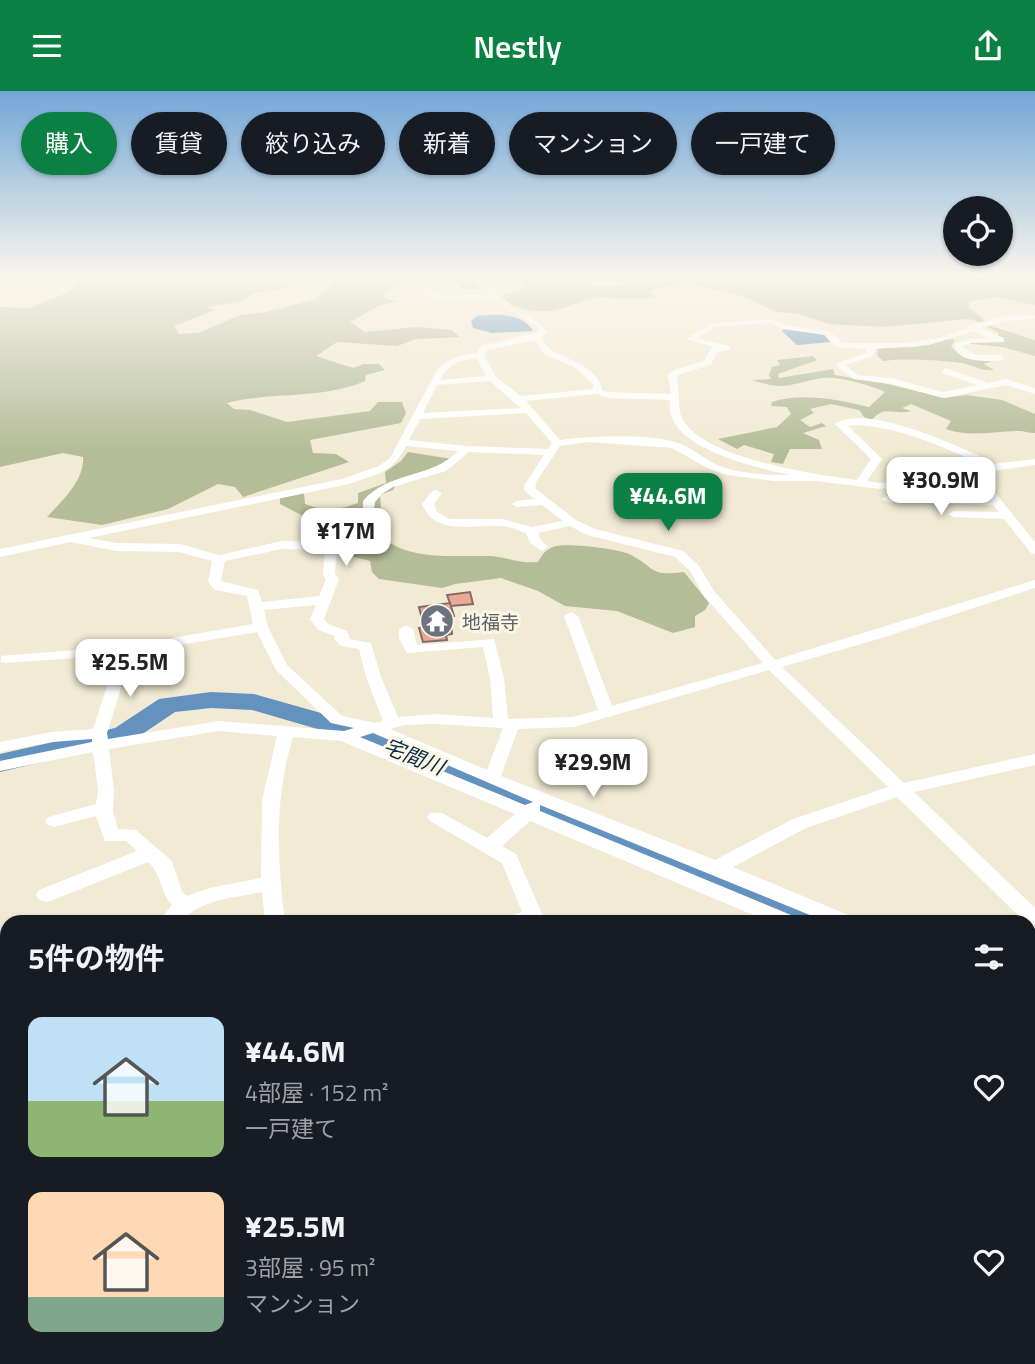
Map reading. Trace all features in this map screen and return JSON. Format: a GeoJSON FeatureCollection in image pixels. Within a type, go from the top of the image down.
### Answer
{"type":"FeatureCollection","features":[{"type":"Feature","properties":{"kind":"street"},"geometry":{"type":"LineString","coordinates":[[480,355],[484,348],[537,337],[542,333]]}},
{"type":"Feature","properties":{"kind":"street"},"geometry":{"type":"LineString","coordinates":[[699,333],[690,339],[727,348],[714,351],[708,363],[677,372],[671,377],[676,390],[673,397],[675,415],[690,434],[704,445],[729,456],[816,478],[860,484],[880,486],[956,478],[979,480],[1035,550]]}},
{"type":"Feature","properties":{"kind":"street"},"geometry":{"type":"LineString","coordinates":[[823,333],[840,345],[870,346],[928,343],[954,333]]}},
{"type":"Feature","properties":{"kind":"street"},"geometry":{"type":"LineString","coordinates":[[987,333],[1001,339],[964,342],[957,347],[973,358],[1000,358]]}},
{"type":"Feature","properties":{"kind":"street"},"geometry":{"type":"LineString","coordinates":[[537,337],[547,352],[566,358],[581,367],[597,383],[597,391]]}},
{"type":"Feature","properties":{"kind":"street"},"geometry":{"type":"LineString","coordinates":[[870,346],[870,354],[839,364],[856,377],[910,382],[943,395],[985,384],[1006,382],[1032,388]]}},
{"type":"Feature","properties":{"kind":"street"},"geometry":{"type":"LineString","coordinates":[[480,355],[492,378],[519,399],[555,448]]}},
{"type":"Feature","properties":{"kind":"street"},"geometry":{"type":"LineString","coordinates":[[0,553],[364,476],[394,460],[448,363],[480,355]]}},
{"type":"Feature","properties":{"kind":"street"},"geometry":{"type":"LineString","coordinates":[[946,371],[963,374],[985,384]]}},
{"type":"Feature","properties":{"kind":"street"},"geometry":{"type":"LineString","coordinates":[[435,383],[492,378]]}},
{"type":"Feature","properties":{"kind":"street"},"geometry":{"type":"LineString","coordinates":[[519,399],[597,391],[608,395],[673,397]]}},
{"type":"Feature","properties":{"kind":"street"},"geometry":{"type":"LineString","coordinates":[[418,416],[528,410]]}},
{"type":"Feature","properties":{"kind":"street"},"geometry":{"type":"LineString","coordinates":[[860,484],[877,459],[840,424],[859,420],[924,435],[983,461],[990,468]]}},
{"type":"Feature","properties":{"kind":"street"},"geometry":{"type":"LineString","coordinates":[[404,443],[466,449],[555,448],[603,439],[656,442],[675,445],[713,467],[731,473],[774,478],[816,478]]}},
{"type":"Feature","properties":{"kind":"street"},"geometry":{"type":"LineString","coordinates":[[555,448],[530,484],[530,490],[572,522],[591,532],[679,554],[695,569],[709,593],[772,665],[1030,915]]}},
{"type":"Feature","properties":{"kind":"street"},"geometry":{"type":"LineString","coordinates":[[392,723],[387,706],[372,679],[366,646],[346,643],[341,639],[342,633],[318,624],[317,619],[324,600],[332,587],[333,579],[328,573],[331,546],[348,523],[369,514],[369,501],[379,491],[444,470],[466,449]]}},
{"type":"Feature","properties":{"kind":"street"},"geometry":{"type":"LineString","coordinates":[[979,480],[990,468],[1035,463]]}},
{"type":"Feature","properties":{"kind":"street"},"geometry":{"type":"LineString","coordinates":[[436,493],[428,504],[429,511],[450,523],[501,521],[532,531],[572,522]]}},
{"type":"Feature","properties":{"kind":"street"},"geometry":{"type":"LineString","coordinates":[[887,499],[997,502]]}},
{"type":"Feature","properties":{"kind":"street"},"geometry":{"type":"LineString","coordinates":[[517,504],[545,501]]}},
{"type":"Feature","properties":{"kind":"street"},"geometry":{"type":"LineString","coordinates":[[476,509],[489,522]]}},
{"type":"Feature","properties":{"kind":"street"},"geometry":{"type":"LineString","coordinates":[[954,514],[1008,516]]}},
{"type":"Feature","properties":{"kind":"street"},"geometry":{"type":"LineString","coordinates":[[532,531],[534,540],[542,547]]}},
{"type":"Feature","properties":{"kind":"street"},"geometry":{"type":"LineString","coordinates":[[70,538],[116,547],[180,548],[219,559],[282,545],[331,546]]}},
{"type":"Feature","properties":{"kind":"street"},"geometry":{"type":"LineString","coordinates":[[219,559],[214,582],[220,587],[253,593],[261,627],[281,667],[337,720],[372,727],[492,778],[534,808],[717,868],[794,915]]}},
{"type":"Feature","properties":{"kind":"street"},"geometry":{"type":"LineString","coordinates":[[344,736],[392,723],[434,719],[507,723],[574,722],[772,665],[1035,584]]}},
{"type":"Feature","properties":{"kind":"street"},"geometry":{"type":"LineString","coordinates":[[256,607],[324,600]]}},
{"type":"Feature","properties":{"kind":"street"},"geometry":{"type":"LineString","coordinates":[[571,616],[607,714]]}},
{"type":"Feature","properties":{"kind":"street"},"geometry":{"type":"LineString","coordinates":[[6,659],[125,650],[261,627]]}},
{"type":"Feature","properties":{"kind":"street"},"geometry":{"type":"LineString","coordinates":[[406,629],[406,638],[412,650],[489,642],[507,723],[492,778]]}},
{"type":"Feature","properties":{"kind":"street"},"geometry":{"type":"LineString","coordinates":[[125,650],[99,740],[106,790],[105,808],[111,836],[130,834],[165,866],[174,895],[184,905]]}},
{"type":"Feature","properties":{"kind":"street"},"geometry":{"type":"LineString","coordinates":[[0,747],[52,737],[99,740],[219,726],[344,736],[534,808],[794,915]]}},
{"type":"Feature","properties":{"kind":"street"},"geometry":{"type":"LineString","coordinates":[[274,915],[269,883],[271,792],[275,764],[286,730]]}},
{"type":"Feature","properties":{"kind":"street"},"geometry":{"type":"LineString","coordinates":[[0,766],[99,740]]}},
{"type":"Feature","properties":{"kind":"street"},"geometry":{"type":"LineString","coordinates":[[717,868],[742,851],[850,805],[901,790],[999,771],[1035,759]]}},
{"type":"Feature","properties":{"kind":"street"},"geometry":{"type":"LineString","coordinates":[[54,821],[105,808]]}},
{"type":"Feature","properties":{"kind":"street"},"geometry":{"type":"LineString","coordinates":[[490,846],[534,808]]}},
{"type":"Feature","properties":{"kind":"street"},"geometry":{"type":"LineString","coordinates":[[436,817],[510,859],[533,915]]}},
{"type":"Feature","properties":{"kind":"street"},"geometry":{"type":"LineString","coordinates":[[46,895],[149,854]]}},
{"type":"Feature","properties":{"kind":"street"},"geometry":{"type":"LineString","coordinates":[[175,915],[184,905],[209,895],[269,883]]}},
{"type":"Feature","properties":{"kind":"green space"},"geometry":{"type":"Polygon","coordinates":[[[0,333],[455,333],[459,337],[416,339],[397,346],[337,342],[316,356],[353,368],[364,364],[379,364],[385,370],[366,375],[365,381],[331,391],[227,403],[234,409],[250,410],[287,422],[370,411],[378,402],[402,402],[406,413],[401,423],[310,440],[313,453],[336,454],[349,462],[243,497],[235,487],[218,484],[168,509],[102,525],[47,517],[76,482],[83,466],[83,457],[63,453],[0,467],[0,333]]]}},
{"type":"Feature","properties":{"kind":"green space"},"geometry":{"type":"Polygon","coordinates":[[[999,333],[1014,333],[1035,340],[1035,356],[1002,347],[963,343],[998,338],[999,333]]]}},
{"type":"Feature","properties":{"kind":"green space"},"geometry":{"type":"Polygon","coordinates":[[[955,340],[951,346],[963,357],[989,359],[993,361],[984,364],[994,370],[942,361],[883,361],[877,355],[878,348],[916,347],[955,340]]]}},
{"type":"Feature","properties":{"kind":"green space"},"geometry":{"type":"Polygon","coordinates":[[[813,356],[817,360],[778,374],[779,378],[833,369],[835,375],[945,398],[967,395],[1002,400],[1035,414],[1035,433],[955,432],[946,429],[951,421],[911,404],[902,408],[911,411],[886,411],[872,420],[864,417],[859,410],[831,404],[810,409],[814,413],[800,420],[810,427],[822,423],[826,426],[803,433],[819,440],[822,449],[790,449],[783,464],[771,462],[774,454],[744,445],[737,449],[718,439],[777,427],[791,414],[787,407],[771,406],[772,402],[808,397],[869,407],[885,392],[836,378],[781,386],[753,380],[771,379],[769,375],[772,367],[780,365],[777,360],[813,356]]]}},
{"type":"Feature","properties":{"kind":"green space"},"geometry":{"type":"Polygon","coordinates":[[[408,452],[452,459],[441,468],[398,481],[393,490],[380,495],[382,522],[377,533],[402,549],[430,555],[490,556],[531,562],[538,562],[546,551],[559,546],[614,550],[629,554],[658,572],[684,572],[709,603],[705,610],[695,616],[695,627],[673,633],[617,611],[565,606],[538,591],[501,578],[442,588],[379,579],[372,572],[370,561],[339,553],[345,541],[339,523],[305,517],[280,504],[280,498],[304,493],[305,504],[319,508],[338,509],[358,503],[358,493],[386,483],[385,472],[401,461],[408,452]]]}},
{"type":"Feature","properties":{"kind":"water"},"geometry":{"type":"Polygon","coordinates":[[[785,333],[824,334],[830,342],[797,345],[785,333]]]}},
{"type":"Feature","properties":{"kind":"building"},"geometry":{"type":"Polygon","coordinates":[[[470,592],[473,604],[451,606],[447,595],[470,592]]]}},
{"type":"Feature","properties":{"kind":"building","name":"地福寺"},"geometry":{"type":"Polygon","coordinates":[[[450,603],[454,616],[450,617],[452,634],[446,635],[447,640],[423,642],[419,628],[424,627],[419,607],[450,603]]]}},
{"type":"Feature","properties":{"kind":"waterway","name":"宅間川"},"geometry":{"type":"LineString","coordinates":[[0,763],[123,735],[168,705],[211,700],[254,702],[340,727],[675,860],[801,915]]}},
{"type":"Feature","properties":{"kind":"place","name":"地福寺"},"geometry":{"type":"Point","coordinates":[437,621]}}]}
